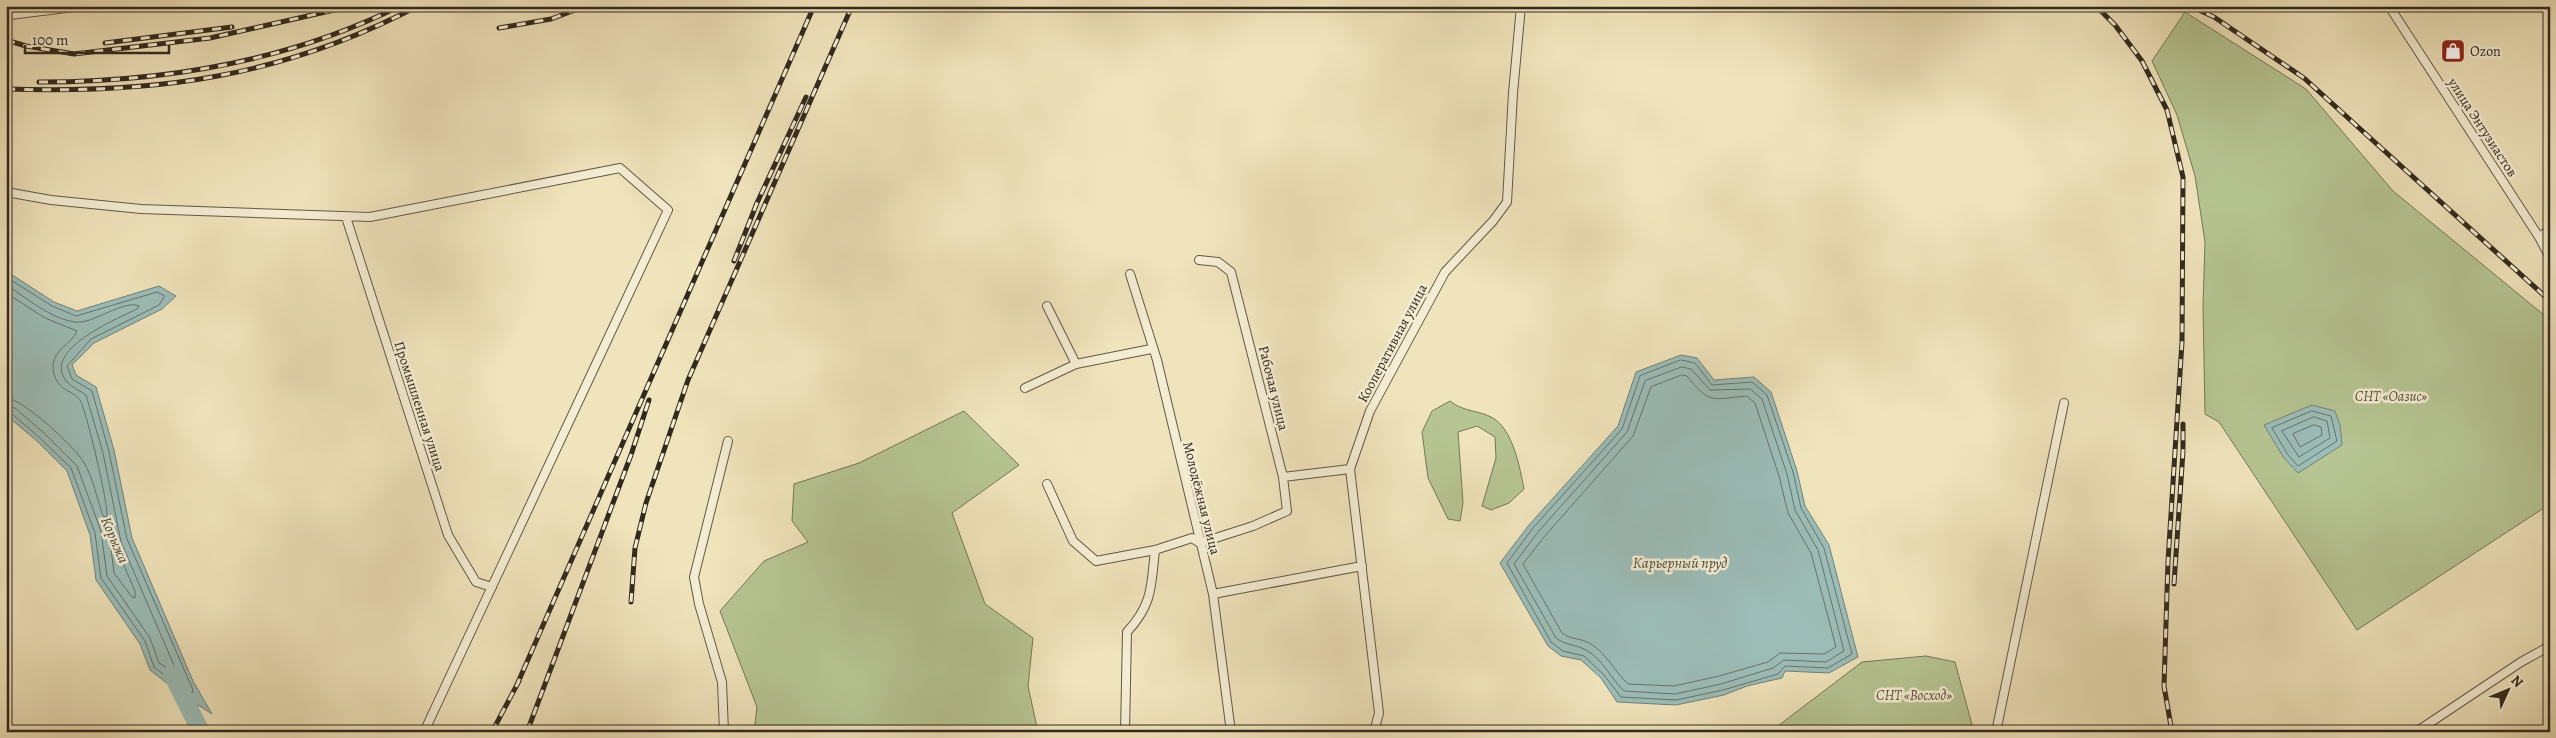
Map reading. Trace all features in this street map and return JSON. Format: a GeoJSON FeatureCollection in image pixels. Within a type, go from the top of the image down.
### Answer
{"type":"FeatureCollection","features":[{"type":"Feature","properties":{"kind":"street"},"geometry":{"type":"LineString","coordinates":[[10,15],[82,6]]}},
{"type":"Feature","properties":{"kind":"street","name":"Кооперативная улица"},"geometry":{"type":"LineString","coordinates":[[1374,732],[1379,713],[1350,469],[1370,411],[1445,272],[1493,221],[1507,202],[1513,93],[1522,6]]}},
{"type":"Feature","properties":{"kind":"street","name":"улица Энтузиастов"},"geometry":{"type":"LineString","coordinates":[[2389,6],[2539,237],[2550,258]]}},
{"type":"Feature","properties":{"kind":"street"},"geometry":{"type":"LineString","coordinates":[[6,192],[51,200],[141,209],[370,217],[620,168],[668,210],[424,732]]}},
{"type":"Feature","properties":{"kind":"street","name":"Промышленная улица"},"geometry":{"type":"LineString","coordinates":[[346,217],[448,535],[476,582],[492,587]]}},
{"type":"Feature","properties":{"kind":"street"},"geometry":{"type":"LineString","coordinates":[[2539,237],[2550,230]]}},
{"type":"Feature","properties":{"kind":"street","name":"Рабочая улица"},"geometry":{"type":"LineString","coordinates":[[1199,260],[1218,262],[1231,272],[1283,477],[1287,511],[1253,526],[1200,543]]}},
{"type":"Feature","properties":{"kind":"street","name":"Молодёжная улица"},"geometry":{"type":"LineString","coordinates":[[1130,274],[1149,332],[1151,349],[1157,360],[1213,594],[1231,732]]}},
{"type":"Feature","properties":{"kind":"street"},"geometry":{"type":"LineString","coordinates":[[1047,306],[1076,364]]}},
{"type":"Feature","properties":{"kind":"street"},"geometry":{"type":"LineString","coordinates":[[1025,388],[1076,364],[1151,349]]}},
{"type":"Feature","properties":{"kind":"street"},"geometry":{"type":"LineString","coordinates":[[1996,732],[2064,403]]}},
{"type":"Feature","properties":{"kind":"street"},"geometry":{"type":"LineString","coordinates":[[724,732],[722,682],[699,604],[694,577],[728,441]]}},
{"type":"Feature","properties":{"kind":"street"},"geometry":{"type":"LineString","coordinates":[[1283,477],[1350,469]]}},
{"type":"Feature","properties":{"kind":"street"},"geometry":{"type":"LineString","coordinates":[[1047,484],[1073,540],[1096,561],[1155,550],[1192,538],[1200,543]]}},
{"type":"Feature","properties":{"kind":"street"},"geometry":{"type":"LineString","coordinates":[[1124,732],[1127,632],[1140,618],[1149,600],[1155,550]]}},
{"type":"Feature","properties":{"kind":"street"},"geometry":{"type":"LineString","coordinates":[[1213,594],[1362,566]]}},
{"type":"Feature","properties":{"kind":"street"},"geometry":{"type":"LineString","coordinates":[[2416,732],[2521,662],[2550,646]]}},
{"type":"Feature","properties":{"kind":"green space","name":"СНТ «Оазис»"},"geometry":{"type":"Polygon","coordinates":[[[2185,12],[2306,89],[2393,191],[2550,320],[2550,504],[2357,630],[2219,422],[2205,414],[2203,305],[2205,242],[2195,176],[2177,115],[2152,61],[2185,12]]]}},
{"type":"Feature","properties":{"kind":"green space"},"geometry":{"type":"Polygon","coordinates":[[[1450,401],[1460,407],[1488,415],[1506,431],[1515,450],[1524,489],[1509,503],[1491,510],[1482,506],[1496,458],[1495,437],[1477,426],[1458,432],[1463,503],[1460,521],[1448,519],[1428,478],[1422,432],[1432,411],[1450,401]]]}},
{"type":"Feature","properties":{"kind":"green space"},"geometry":{"type":"Polygon","coordinates":[[[964,411],[1019,465],[952,513],[985,604],[1033,638],[1028,686],[1038,732],[754,732],[757,707],[720,611],[764,561],[808,542],[792,521],[794,484],[859,463],[964,411]]]}},
{"type":"Feature","properties":{"kind":"green space","name":"СНТ «Восход»"},"geometry":{"type":"Polygon","coordinates":[[[1926,656],[1955,662],[1974,732],[1770,732],[1862,662],[1926,656]]]}},
{"type":"Feature","properties":{"kind":"water"},"geometry":{"type":"Polygon","coordinates":[[[6,271],[54,302],[77,311],[159,286],[176,296],[162,309],[94,343],[72,365],[76,375],[96,387],[114,450],[132,538],[193,681],[212,714],[181,694],[150,670],[140,644],[96,580],[90,535],[67,471],[37,441],[6,415],[6,271]]]}},
{"type":"Feature","properties":{"kind":"water","name":"Карьерный пруд"},"geometry":{"type":"Polygon","coordinates":[[[1681,355],[1697,358],[1714,380],[1754,377],[1771,392],[1797,471],[1805,506],[1829,545],[1858,657],[1829,673],[1785,671],[1782,678],[1747,686],[1724,695],[1676,705],[1617,702],[1601,678],[1581,660],[1561,656],[1548,646],[1500,563],[1529,525],[1618,426],[1636,372],[1681,355]]]}},
{"type":"Feature","properties":{"kind":"water"},"geometry":{"type":"Polygon","coordinates":[[[2312,405],[2335,411],[2340,425],[2342,445],[2298,473],[2284,458],[2264,425],[2312,405]]]}},
{"type":"Feature","properties":{"kind":"waterway","name":"Корыжа"},"geometry":{"type":"LineString","coordinates":[[172,674],[201,732]]}},
{"type":"Feature","properties":{"kind":"railway"},"geometry":{"type":"LineString","coordinates":[[6,40],[26,46],[74,54],[210,38],[352,6]]}},
{"type":"Feature","properties":{"kind":"railway"},"geometry":{"type":"LineString","coordinates":[[39,82],[132,78],[224,65],[314,42],[400,6]]}},
{"type":"Feature","properties":{"kind":"railway"},"geometry":{"type":"LineString","coordinates":[[6,89],[61,90],[115,88],[167,84],[218,76],[268,65],[317,50],[367,30],[418,6]]}},
{"type":"Feature","properties":{"kind":"railway"},"geometry":{"type":"LineString","coordinates":[[499,28],[551,19],[586,6]]}},
{"type":"Feature","properties":{"kind":"railway"},"geometry":{"type":"LineString","coordinates":[[516,687],[814,6]]}},
{"type":"Feature","properties":{"kind":"railway"},"geometry":{"type":"LineString","coordinates":[[631,602],[635,548],[646,503],[688,380],[852,6]]}},
{"type":"Feature","properties":{"kind":"railway"},"geometry":{"type":"LineString","coordinates":[[2096,6],[2115,25],[2142,61],[2167,110],[2183,177],[2182,342],[2168,561],[2164,686],[2172,732]]}},
{"type":"Feature","properties":{"kind":"railway"},"geometry":{"type":"LineString","coordinates":[[2190,6],[2214,17],[2304,78],[2550,301]]}},
{"type":"Feature","properties":{"kind":"railway"},"geometry":{"type":"LineString","coordinates":[[105,43],[232,27]]}},
{"type":"Feature","properties":{"kind":"railway"},"geometry":{"type":"LineString","coordinates":[[734,261],[757,203],[806,97]]}},
{"type":"Feature","properties":{"kind":"railway"},"geometry":{"type":"LineString","coordinates":[[527,732],[631,455],[649,400]]}},
{"type":"Feature","properties":{"kind":"railway"},"geometry":{"type":"LineString","coordinates":[[2174,584],[2183,451],[2183,424]]}},
{"type":"Feature","properties":{"kind":"railway"},"geometry":{"type":"LineString","coordinates":[[492,732],[519,681]]}},
{"type":"Feature","properties":{"kind":"place","name":"Ozon"},"geometry":{"type":"Point","coordinates":[2453,51]}}]}
